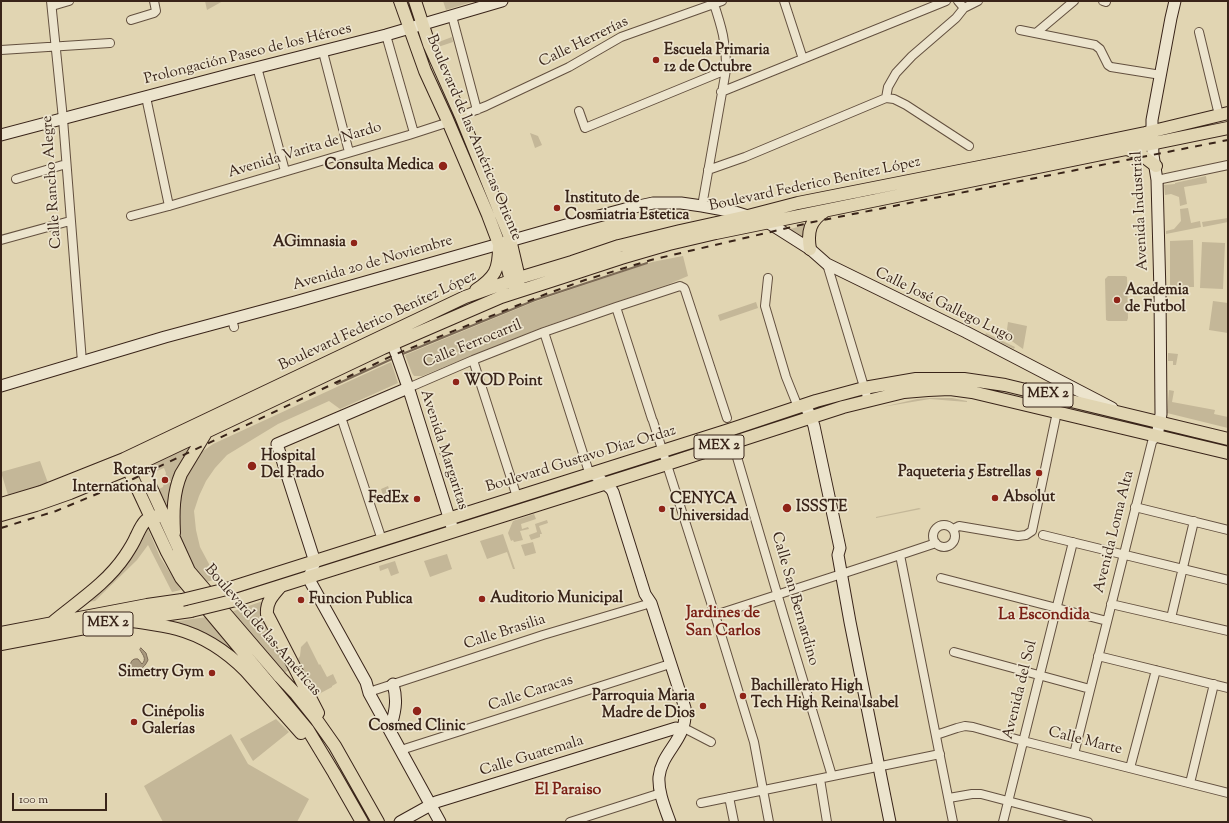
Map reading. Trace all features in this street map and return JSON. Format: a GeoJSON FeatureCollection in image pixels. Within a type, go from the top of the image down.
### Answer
{"type":"FeatureCollection","features":[{"type":"Feature","properties":{"kind":"main road","name":"Boulevard de las Américas Oriente"},"geometry":{"type":"LineString","coordinates":[[400,1],[426,71],[488,215],[505,243]]}},
{"type":"Feature","properties":{"kind":"main road","name":"Boulevard de las Américas Oriente"},"geometry":{"type":"LineString","coordinates":[[416,2],[430,44],[461,116],[518,284]]}},
{"type":"Feature","properties":{"kind":"main road","name":"Boulevard Federico Benítez López"},"geometry":{"type":"LineString","coordinates":[[137,458],[207,431],[391,338],[465,297],[621,258],[757,219],[798,203],[977,168],[1152,131],[1223,114]]}},
{"type":"Feature","properties":{"kind":"main road","name":"Boulevard Federico Benítez López"},"geometry":{"type":"LineString","coordinates":[[1,515],[70,493],[137,458],[391,338],[501,297],[518,284],[572,262],[619,246],[680,230],[828,209],[1228,128]]}},
{"type":"Feature","properties":{"kind":"main road"},"geometry":{"type":"LineString","coordinates":[[1128,149],[1139,153],[1156,166]]}},
{"type":"Feature","properties":{"kind":"main road"},"geometry":{"type":"LineString","coordinates":[[810,249],[808,242],[812,222],[815,218],[828,209]]}},
{"type":"Feature","properties":{"kind":"main road"},"geometry":{"type":"LineString","coordinates":[[465,297],[486,282],[496,270],[505,243]]}},
{"type":"Feature","properties":{"kind":"main road","name":"Boulevard Gustavo Díaz Ordaz"},"geometry":{"type":"LineString","coordinates":[[51,624],[147,605],[182,600],[228,589],[802,406],[864,388],[916,379],[953,378],[1005,385],[1228,439]]}},
{"type":"Feature","properties":{"kind":"main road","name":"Boulevard Gustavo Díaz Ordaz"},"geometry":{"type":"LineString","coordinates":[[128,620],[191,610],[236,600],[843,407],[904,392],[950,389],[993,396],[1228,454]]}},
{"type":"Feature","properties":{"kind":"main road"},"geometry":{"type":"LineString","coordinates":[[175,542],[173,513],[177,486],[181,474],[207,431]]}},
{"type":"Feature","properties":{"kind":"main road","name":"Boulevard de las Américas"},"geometry":{"type":"LineString","coordinates":[[137,458],[187,567],[275,688],[308,730],[362,822]]}},
{"type":"Feature","properties":{"kind":"main road","name":"Boulevard Federico Benítez López"},"geometry":{"type":"LineString","coordinates":[[1,504],[126,464]]}},
{"type":"Feature","properties":{"kind":"main road","name":"Boulevard de las Américas"},"geometry":{"type":"LineString","coordinates":[[126,464],[181,578],[275,688],[296,694],[335,746],[378,822]]}},
{"type":"Feature","properties":{"kind":"main road"},"geometry":{"type":"LineString","coordinates":[[51,624],[91,592],[118,567],[144,522],[151,517],[158,516],[165,520]]}},
{"type":"Feature","properties":{"kind":"main road"},"geometry":{"type":"LineString","coordinates":[[280,587],[269,600],[267,614],[335,746]]}},
{"type":"Feature","properties":{"kind":"main road"},"geometry":{"type":"LineString","coordinates":[[128,620],[176,629],[201,638],[275,688],[293,676],[296,671]]}},
{"type":"Feature","properties":{"kind":"main road","name":"MEX 2"},"geometry":{"type":"LineString","coordinates":[[1,644],[128,620]]}},
{"type":"Feature","properties":{"kind":"main road","name":"MEX 2"},"geometry":{"type":"LineString","coordinates":[[1,632],[51,624]]}},
{"type":"Feature","properties":{"kind":"street"},"geometry":{"type":"LineString","coordinates":[[51,4],[69,1]]}},
{"type":"Feature","properties":{"kind":"street"},"geometry":{"type":"LineString","coordinates":[[131,20],[154,13],[156,11],[154,1]]}},
{"type":"Feature","properties":{"kind":"street","name":"Prolongación Paseo de los Héroes"},"geometry":{"type":"LineString","coordinates":[[1,135],[257,67],[323,52],[410,29],[502,1]]}},
{"type":"Feature","properties":{"kind":"street"},"geometry":{"type":"LineString","coordinates":[[784,1],[803,59]]}},
{"type":"Feature","properties":{"kind":"street"},"geometry":{"type":"LineString","coordinates":[[721,92],[946,1]]}},
{"type":"Feature","properties":{"kind":"street"},"geometry":{"type":"LineString","coordinates":[[958,1],[964,8]]}},
{"type":"Feature","properties":{"kind":"street"},"geometry":{"type":"LineString","coordinates":[[886,98],[888,87],[896,73],[912,56],[956,18],[964,8],[978,1]]}},
{"type":"Feature","properties":{"kind":"street"},"geometry":{"type":"LineString","coordinates":[[1036,33],[1074,1]]}},
{"type":"Feature","properties":{"kind":"street","name":"Avenida Industrial"},"geometry":{"type":"LineString","coordinates":[[1157,436],[1160,423],[1160,292],[1157,180],[1156,166],[1153,155],[1152,120],[1175,1]]}},
{"type":"Feature","properties":{"kind":"street"},"geometry":{"type":"LineString","coordinates":[[702,206],[726,70],[726,46],[716,2]]}},
{"type":"Feature","properties":{"kind":"street","name":"Calle Herrerías"},"geometry":{"type":"LineString","coordinates":[[461,116],[569,67],[621,38],[716,2]]}},
{"type":"Feature","properties":{"kind":"street","name":"Calle Rancho Alegre"},"geometry":{"type":"LineString","coordinates":[[51,4],[63,119],[82,362]]}},
{"type":"Feature","properties":{"kind":"street"},"geometry":{"type":"LineString","coordinates":[[452,16],[477,110]]}},
{"type":"Feature","properties":{"kind":"street"},"geometry":{"type":"LineString","coordinates":[[1020,30],[1095,45],[1100,49],[1105,62],[1111,67],[1161,75]]}},
{"type":"Feature","properties":{"kind":"street"},"geometry":{"type":"LineString","coordinates":[[1199,32],[1223,114]]}},
{"type":"Feature","properties":{"kind":"street"},"geometry":{"type":"LineString","coordinates":[[386,35],[414,133]]}},
{"type":"Feature","properties":{"kind":"street"},"geometry":{"type":"LineString","coordinates":[[1,50],[110,44]]}},
{"type":"Feature","properties":{"kind":"street"},"geometry":{"type":"LineString","coordinates":[[323,52],[349,152]]}},
{"type":"Feature","properties":{"kind":"street"},"geometry":{"type":"LineString","coordinates":[[257,67],[285,171]]}},
{"type":"Feature","properties":{"kind":"street"},"geometry":{"type":"LineString","coordinates":[[579,111],[585,128],[726,70]]}},
{"type":"Feature","properties":{"kind":"street"},"geometry":{"type":"LineString","coordinates":[[146,97],[169,206]]}},
{"type":"Feature","properties":{"kind":"street"},"geometry":{"type":"LineString","coordinates":[[708,170],[752,154],[886,98],[894,99],[906,105],[969,146]]}},
{"type":"Feature","properties":{"kind":"street","name":"Avenida Varita de Nardo"},"geometry":{"type":"LineString","coordinates":[[131,216],[449,122]]}},
{"type":"Feature","properties":{"kind":"street"},"geometry":{"type":"LineString","coordinates":[[16,178],[66,164]]}},
{"type":"Feature","properties":{"kind":"street"},"geometry":{"type":"LineString","coordinates":[[1157,180],[1228,165]]}},
{"type":"Feature","properties":{"kind":"street","name":"Avenida 20 de Noviembre"},"geometry":{"type":"LineString","coordinates":[[1,386],[165,337],[233,323],[587,219],[638,206],[666,203],[702,206],[735,212],[757,219]]}},
{"type":"Feature","properties":{"kind":"street","name":"Calle José Gallego Lugo"},"geometry":{"type":"LineString","coordinates":[[757,219],[785,232],[810,249],[827,264],[966,332],[1123,414]]}},
{"type":"Feature","properties":{"kind":"street"},"geometry":{"type":"LineString","coordinates":[[1,240],[70,220]]}},
{"type":"Feature","properties":{"kind":"street"},"geometry":{"type":"LineString","coordinates":[[827,264],[868,400]]}},
{"type":"Feature","properties":{"kind":"street"},"geometry":{"type":"LineString","coordinates":[[768,278],[765,306],[786,377],[808,419],[833,550],[838,555],[890,822]]}},
{"type":"Feature","properties":{"kind":"street","name":"Calle Ferrocarril"},"geometry":{"type":"LineString","coordinates":[[315,562],[278,444],[473,360],[544,332],[678,287],[684,288],[727,418]]}},
{"type":"Feature","properties":{"kind":"street"},"geometry":{"type":"LineString","coordinates":[[616,307],[754,742],[768,822]]}},
{"type":"Feature","properties":{"kind":"street"},"geometry":{"type":"LineString","coordinates":[[544,332],[588,469],[613,492],[667,665],[679,711],[680,728],[662,752],[653,770],[652,779],[670,822]]}},
{"type":"Feature","properties":{"kind":"street","name":"Avenida Margaritas"},"geometry":{"type":"LineString","coordinates":[[391,338],[453,532]]}},
{"type":"Feature","properties":{"kind":"street"},"geometry":{"type":"LineString","coordinates":[[473,360],[517,497]]}},
{"type":"Feature","properties":{"kind":"street"},"geometry":{"type":"LineString","coordinates":[[953,529],[958,526],[1018,536],[1026,535],[1032,531],[1057,412]]}},
{"type":"Feature","properties":{"kind":"street"},"geometry":{"type":"LineString","coordinates":[[341,417],[382,540]]}},
{"type":"Feature","properties":{"kind":"street","name":"Calle San Bernardino"},"geometry":{"type":"LineString","coordinates":[[729,430],[832,776]]}},
{"type":"Feature","properties":{"kind":"street","name":"Avenida Loma Alta"},"geometry":{"type":"LineString","coordinates":[[1074,754],[1135,507],[1152,442],[1157,436]]}},
{"type":"Feature","properties":{"kind":"street"},"geometry":{"type":"LineString","coordinates":[[1135,507],[1228,530]]}},
{"type":"Feature","properties":{"kind":"street"},"geometry":{"type":"LineString","coordinates":[[1171,618],[1194,521]]}},
{"type":"Feature","properties":{"kind":"street"},"geometry":{"type":"LineString","coordinates":[[945,525],[953,529],[955,538],[952,544],[942,546],[936,543],[933,536],[938,527],[945,525]]}},
{"type":"Feature","properties":{"kind":"street"},"geometry":{"type":"LineString","coordinates":[[1043,535],[1228,580]]}},
{"type":"Feature","properties":{"kind":"street","name":"Avenida del Sol"},"geometry":{"type":"LineString","coordinates":[[1003,822],[1073,542]]}},
{"type":"Feature","properties":{"kind":"street"},"geometry":{"type":"LineString","coordinates":[[714,615],[936,543]]}},
{"type":"Feature","properties":{"kind":"street"},"geometry":{"type":"LineString","coordinates":[[900,555],[953,822]]}},
{"type":"Feature","properties":{"kind":"street"},"geometry":{"type":"LineString","coordinates":[[315,562],[309,577],[311,584],[366,682],[392,722],[404,749]]}},
{"type":"Feature","properties":{"kind":"street"},"geometry":{"type":"LineString","coordinates":[[941,578],[1107,620]]}},
{"type":"Feature","properties":{"kind":"street","name":"Calle Brasilia"},"geometry":{"type":"LineString","coordinates":[[372,691],[647,600]]}},
{"type":"Feature","properties":{"kind":"street"},"geometry":{"type":"LineString","coordinates":[[1111,604],[1228,631]]}},
{"type":"Feature","properties":{"kind":"street"},"geometry":{"type":"LineString","coordinates":[[954,652],[1090,689]]}},
{"type":"Feature","properties":{"kind":"street"},"geometry":{"type":"LineString","coordinates":[[1098,656],[1228,688]]}},
{"type":"Feature","properties":{"kind":"street","name":"Calle Caracas"},"geometry":{"type":"LineString","coordinates":[[404,749],[667,665]]}},
{"type":"Feature","properties":{"kind":"street"},"geometry":{"type":"LineString","coordinates":[[1130,768],[1156,670]]}},
{"type":"Feature","properties":{"kind":"street"},"geometry":{"type":"LineString","coordinates":[[392,722],[395,712],[396,697],[393,684]]}},
{"type":"Feature","properties":{"kind":"street"},"geometry":{"type":"LineString","coordinates":[[1190,783],[1214,684]]}},
{"type":"Feature","properties":{"kind":"street"},"geometry":{"type":"LineString","coordinates":[[372,691],[433,803],[440,822]]}},
{"type":"Feature","properties":{"kind":"street","name":"Calle Marte"},"geometry":{"type":"LineString","coordinates":[[936,735],[965,726],[974,727],[1023,741],[1228,793]]}},
{"type":"Feature","properties":{"kind":"street"},"geometry":{"type":"LineString","coordinates":[[680,728],[711,742]]}},
{"type":"Feature","properties":{"kind":"street","name":"Calle Guatemala"},"geometry":{"type":"LineString","coordinates":[[400,822],[433,803],[680,728]]}},
{"type":"Feature","properties":{"kind":"street"},"geometry":{"type":"LineString","coordinates":[[701,803],[940,754]]}},
{"type":"Feature","properties":{"kind":"street"},"geometry":{"type":"LineString","coordinates":[[820,779],[827,822]]}},
{"type":"Feature","properties":{"kind":"street"},"geometry":{"type":"LineString","coordinates":[[570,822],[657,794]]}},
{"type":"Feature","properties":{"kind":"street"},"geometry":{"type":"LineString","coordinates":[[657,794],[662,822]]}},
{"type":"Feature","properties":{"kind":"street"},"geometry":{"type":"LineString","coordinates":[[949,798],[976,794],[1008,802],[1056,818],[1088,822]]}},
{"type":"Feature","properties":{"kind":"street"},"geometry":{"type":"LineString","coordinates":[[729,797],[734,822]]}},
{"type":"Feature","properties":{"kind":"street"},"geometry":{"type":"LineString","coordinates":[[433,803],[447,822]]}},
{"type":"Feature","properties":{"kind":"shaded area"},"geometry":{"type":"Polygon","coordinates":[[[205,1],[223,1],[207,10],[205,1]]]}},
{"type":"Feature","properties":{"kind":"shaded area"},"geometry":{"type":"Polygon","coordinates":[[[443,1],[475,1],[446,10],[443,1]]]}},
{"type":"Feature","properties":{"kind":"shaded area"},"geometry":{"type":"Polygon","coordinates":[[[452,37],[453,42],[438,47],[436,43],[452,37]]]}},
{"type":"Feature","properties":{"kind":"shaded area"},"geometry":{"type":"Polygon","coordinates":[[[433,76],[441,84],[486,189],[474,172],[433,76]]]}},
{"type":"Feature","properties":{"kind":"shaded area"},"geometry":{"type":"Polygon","coordinates":[[[530,133],[538,136],[542,145],[535,148],[530,133]]]}},
{"type":"Feature","properties":{"kind":"shaded area"},"geometry":{"type":"Polygon","coordinates":[[[1206,176],[1207,183],[1184,187],[1187,204],[1180,206],[1179,197],[1171,194],[1165,195],[1164,185],[1175,184],[1206,176]]]}},
{"type":"Feature","properties":{"kind":"shaded area"},"geometry":{"type":"Polygon","coordinates":[[[1188,208],[1191,223],[1200,221],[1201,227],[1166,234],[1166,231],[1174,229],[1181,221],[1180,209],[1188,208]]]}},
{"type":"Feature","properties":{"kind":"shaded area"},"geometry":{"type":"Polygon","coordinates":[[[1228,218],[1228,222],[1203,227],[1202,222],[1228,218]]]}},
{"type":"Feature","properties":{"kind":"shaded area"},"geometry":{"type":"Polygon","coordinates":[[[810,224],[805,242],[790,229],[810,224]]]}},
{"type":"Feature","properties":{"kind":"shaded area"},"geometry":{"type":"Polygon","coordinates":[[[1193,240],[1194,287],[1170,287],[1170,241],[1193,240]]]}},
{"type":"Feature","properties":{"kind":"shaded area"},"geometry":{"type":"Polygon","coordinates":[[[1202,242],[1225,243],[1223,289],[1200,288],[1202,242]]]}},
{"type":"Feature","properties":{"kind":"shaded area"},"geometry":{"type":"Polygon","coordinates":[[[683,256],[688,276],[669,284],[543,327],[422,376],[414,376],[412,373],[405,355],[534,302],[652,262],[683,256]]]}},
{"type":"Feature","properties":{"kind":"shaded area"},"geometry":{"type":"Polygon","coordinates":[[[1108,276],[1127,277],[1127,321],[1106,320],[1105,279],[1108,276]]]}},
{"type":"Feature","properties":{"kind":"shaded area"},"geometry":{"type":"Polygon","coordinates":[[[1213,301],[1228,303],[1228,333],[1209,330],[1213,301]]]}},
{"type":"Feature","properties":{"kind":"shaded area"},"geometry":{"type":"Polygon","coordinates":[[[756,302],[758,308],[720,321],[718,315],[756,302]]]}},
{"type":"Feature","properties":{"kind":"shaded area"},"geometry":{"type":"Polygon","coordinates":[[[1008,322],[1027,326],[1023,349],[1006,337],[1008,322]]]}},
{"type":"Feature","properties":{"kind":"shaded area"},"geometry":{"type":"Polygon","coordinates":[[[986,333],[1015,347],[1014,349],[985,335],[986,333]]]}},
{"type":"Feature","properties":{"kind":"shaded area"},"geometry":{"type":"Polygon","coordinates":[[[1168,353],[1178,354],[1176,365],[1173,365],[1173,361],[1168,361],[1168,353]]]}},
{"type":"Feature","properties":{"kind":"shaded area"},"geometry":{"type":"Polygon","coordinates":[[[391,362],[398,383],[340,409],[329,401],[278,424],[227,455],[215,468],[206,481],[194,511],[200,547],[217,579],[206,582],[195,569],[187,555],[176,528],[181,485],[197,457],[213,444],[391,362]]]}},
{"type":"Feature","properties":{"kind":"shaded area"},"geometry":{"type":"Polygon","coordinates":[[[540,375],[542,381],[526,386],[524,380],[540,375]]]}},
{"type":"Feature","properties":{"kind":"shaded area"},"geometry":{"type":"Polygon","coordinates":[[[1169,390],[1174,391],[1172,402],[1215,410],[1214,414],[1228,417],[1228,428],[1167,413],[1169,390]]]}},
{"type":"Feature","properties":{"kind":"shaded area"},"geometry":{"type":"Polygon","coordinates":[[[952,398],[967,402],[930,399],[882,407],[917,399],[952,398]]]}},
{"type":"Feature","properties":{"kind":"shaded area"},"geometry":{"type":"Polygon","coordinates":[[[197,443],[173,482],[165,477],[166,473],[164,468],[150,474],[148,469],[153,466],[154,463],[197,443]]]}},
{"type":"Feature","properties":{"kind":"shaded area"},"geometry":{"type":"Polygon","coordinates":[[[442,452],[449,458],[447,464],[443,462],[440,454],[442,452]]]}},
{"type":"Feature","properties":{"kind":"shaded area"},"geometry":{"type":"Polygon","coordinates":[[[40,461],[48,483],[8,495],[1,472],[40,461]]]}},
{"type":"Feature","properties":{"kind":"shaded area"},"geometry":{"type":"Polygon","coordinates":[[[164,483],[172,483],[169,510],[159,489],[163,487],[164,483]]]}},
{"type":"Feature","properties":{"kind":"shaded area"},"geometry":{"type":"Polygon","coordinates":[[[388,486],[392,497],[384,499],[381,489],[388,486]]]}},
{"type":"Feature","properties":{"kind":"shaded area"},"geometry":{"type":"Polygon","coordinates":[[[510,506],[496,513],[461,525],[461,522],[510,506]]]}},
{"type":"Feature","properties":{"kind":"shaded area"},"geometry":{"type":"Polygon","coordinates":[[[919,508],[921,509],[876,518],[876,517],[919,508]]]}},
{"type":"Feature","properties":{"kind":"shaded area"},"geometry":{"type":"Polygon","coordinates":[[[534,514],[536,519],[521,524],[522,529],[528,527],[529,529],[520,531],[523,540],[514,542],[513,540],[511,541],[508,533],[513,521],[534,514]]]}},
{"type":"Feature","properties":{"kind":"shaded area"},"geometry":{"type":"Polygon","coordinates":[[[547,520],[548,523],[539,526],[542,534],[540,534],[540,537],[531,540],[529,535],[537,532],[535,524],[547,520]]]}},
{"type":"Feature","properties":{"kind":"shaded area"},"geometry":{"type":"Polygon","coordinates":[[[148,529],[160,557],[181,590],[172,592],[148,545],[137,560],[95,601],[87,602],[128,559],[148,529]]]}},
{"type":"Feature","properties":{"kind":"shaded area"},"geometry":{"type":"Polygon","coordinates":[[[503,534],[515,569],[513,569],[507,552],[487,559],[480,541],[503,534]]]}},
{"type":"Feature","properties":{"kind":"shaded area"},"geometry":{"type":"Polygon","coordinates":[[[533,542],[536,553],[525,556],[521,545],[533,542]]]}},
{"type":"Feature","properties":{"kind":"shaded area"},"geometry":{"type":"Polygon","coordinates":[[[447,554],[452,569],[430,577],[424,561],[447,554]]]}},
{"type":"Feature","properties":{"kind":"shaded area"},"geometry":{"type":"Polygon","coordinates":[[[395,561],[399,573],[391,576],[388,568],[380,571],[379,566],[395,561]]]}},
{"type":"Feature","properties":{"kind":"shaded area"},"geometry":{"type":"Polygon","coordinates":[[[263,601],[264,620],[289,670],[284,673],[231,612],[263,601]]]}},
{"type":"Feature","properties":{"kind":"shaded area"},"geometry":{"type":"Polygon","coordinates":[[[207,617],[250,665],[164,623],[207,617]]]}},
{"type":"Feature","properties":{"kind":"shaded area"},"geometry":{"type":"Polygon","coordinates":[[[307,641],[327,677],[333,674],[337,683],[317,695],[298,659],[300,656],[301,647],[307,641]]]}},
{"type":"Feature","properties":{"kind":"shaded area"},"geometry":{"type":"Polygon","coordinates":[[[141,648],[146,653],[148,660],[140,669],[135,670],[129,668],[134,659],[138,659],[142,664],[144,659],[140,650],[141,648]]]}},
{"type":"Feature","properties":{"kind":"shaded area"},"geometry":{"type":"Polygon","coordinates":[[[276,719],[289,732],[253,761],[240,739],[276,719]]]}},
{"type":"Feature","properties":{"kind":"shaded area"},"geometry":{"type":"Polygon","coordinates":[[[231,734],[248,764],[309,799],[297,822],[163,822],[144,786],[231,734]]]}},
{"type":"Feature","properties":{"kind":"waterway"},"geometry":{"type":"LineString","coordinates":[[400,355],[535,300],[647,263]]}},
{"type":"Feature","properties":{"kind":"waterway"},"geometry":{"type":"LineString","coordinates":[[337,384],[394,358]]}},
{"type":"Feature","properties":{"kind":"railway"},"geometry":{"type":"LineString","coordinates":[[1,528],[56,511],[133,479],[396,354],[585,280],[651,260],[813,222],[1228,140]]}},
{"type":"Feature","properties":{"kind":"place","name":"Escuela Primaria 12 de Octubre"},"geometry":{"type":"Point","coordinates":[656,60]}},
{"type":"Feature","properties":{"kind":"place","name":"Consulta Medica"},"geometry":{"type":"Point","coordinates":[443,166]}},
{"type":"Feature","properties":{"kind":"place","name":"Instituto de Cosmiatria Estetica"},"geometry":{"type":"Point","coordinates":[557,208]}},
{"type":"Feature","properties":{"kind":"place","name":"AGimnasia"},"geometry":{"type":"Point","coordinates":[354,243]}},
{"type":"Feature","properties":{"kind":"place","name":"Academia de Futbol"},"geometry":{"type":"Point","coordinates":[1117,300]}},
{"type":"Feature","properties":{"kind":"place","name":"WOD Point"},"geometry":{"type":"Point","coordinates":[456,382]}},
{"type":"Feature","properties":{"kind":"place","name":"Hospital Del Prado"},"geometry":{"type":"Point","coordinates":[252,466]}},
{"type":"Feature","properties":{"kind":"place","name":"Paqueteria 5 Estrellas"},"geometry":{"type":"Point","coordinates":[1039,473]}},
{"type":"Feature","properties":{"kind":"place","name":"Rotary International"},"geometry":{"type":"Point","coordinates":[165,480]}},
{"type":"Feature","properties":{"kind":"place","name":"Absolut"},"geometry":{"type":"Point","coordinates":[995,498]}},
{"type":"Feature","properties":{"kind":"place","name":"FedEx"},"geometry":{"type":"Point","coordinates":[417,499]}},
{"type":"Feature","properties":{"kind":"place","name":"ISSSTE"},"geometry":{"type":"Point","coordinates":[787,508]}},
{"type":"Feature","properties":{"kind":"place","name":"CENYCA Universidad"},"geometry":{"type":"Point","coordinates":[662,509]}},
{"type":"Feature","properties":{"kind":"place","name":"Auditorio Municipal"},"geometry":{"type":"Point","coordinates":[482,599]}},
{"type":"Feature","properties":{"kind":"place","name":"Funcion Publica"},"geometry":{"type":"Point","coordinates":[301,600]}},
{"type":"Feature","properties":{"kind":"place","name":"Simetry Gym"},"geometry":{"type":"Point","coordinates":[212,673]}},
{"type":"Feature","properties":{"kind":"place","name":"Bachillerato High Tech High Reina Isabel"},"geometry":{"type":"Point","coordinates":[743,696]}},
{"type":"Feature","properties":{"kind":"place","name":"Parroquia Maria Madre de Dios"},"geometry":{"type":"Point","coordinates":[703,706]}},
{"type":"Feature","properties":{"kind":"place","name":"Cosmed Clinic"},"geometry":{"type":"Point","coordinates":[417,711]}},
{"type":"Feature","properties":{"kind":"place","name":"Cinépolis Galerías"},"geometry":{"type":"Point","coordinates":[134,722]}},
{"type":"Feature","properties":{"kind":"district","name":"La Escondida"},"geometry":{"type":"Point","coordinates":[1044,616]}},
{"type":"Feature","properties":{"kind":"district","name":"Jardines de San Carlos"},"geometry":{"type":"Point","coordinates":[723,623]}},
{"type":"Feature","properties":{"kind":"district","name":"El Paraiso"},"geometry":{"type":"Point","coordinates":[568,791]}}]}
